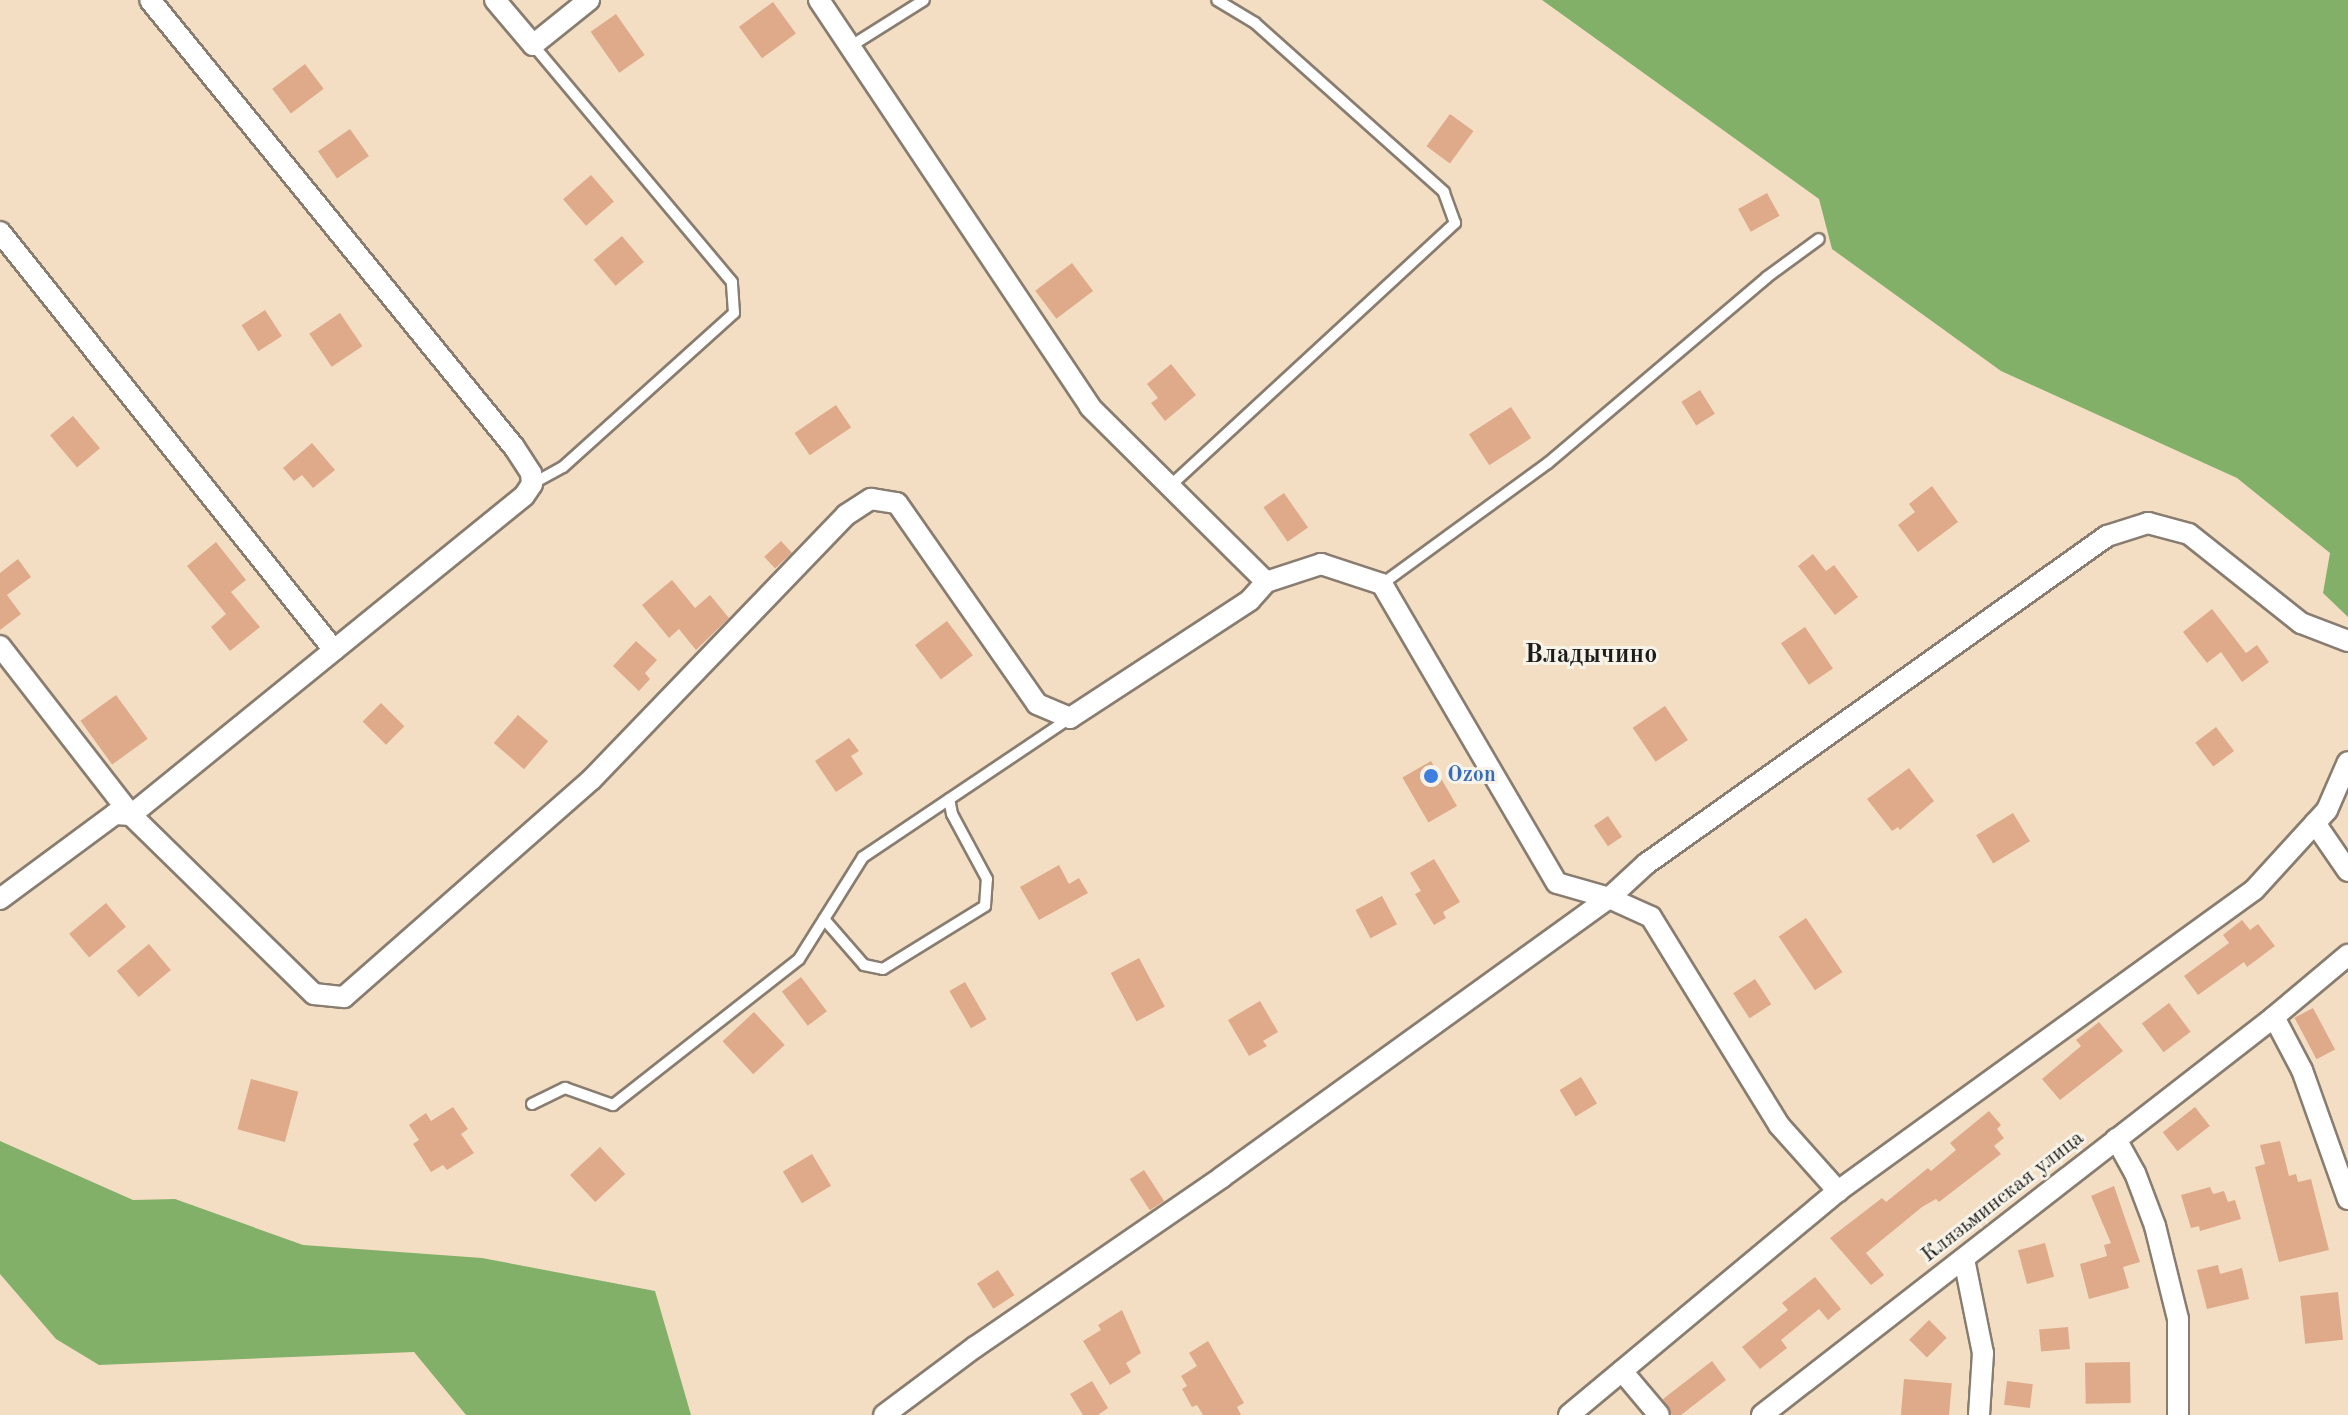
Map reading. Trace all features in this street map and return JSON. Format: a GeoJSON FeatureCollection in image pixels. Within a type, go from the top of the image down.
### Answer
{"type":"FeatureCollection","features":[{"type":"Feature","properties":{"kind":"street"},"geometry":{"type":"LineString","coordinates":[[0,899],[115,814],[131,815],[524,496],[532,484],[531,473],[514,447],[150,0]]}},
{"type":"Feature","properties":{"kind":"street"},"geometry":{"type":"LineString","coordinates":[[495,0],[533,45],[589,0]]}},
{"type":"Feature","properties":{"kind":"street"},"geometry":{"type":"LineString","coordinates":[[819,0],[1090,407],[1266,582]]}},
{"type":"Feature","properties":{"kind":"street"},"geometry":{"type":"LineString","coordinates":[[0,232],[334,650]]}},
{"type":"Feature","properties":{"kind":"street"},"geometry":{"type":"LineString","coordinates":[[0,646],[131,815],[314,994],[344,997],[591,780],[846,515],[871,499],[897,503],[1037,704],[1070,718],[1250,600],[1266,582],[1321,564],[1382,584],[1557,883],[1609,898],[1651,917],[1779,1125],[1838,1191]]}},
{"type":"Feature","properties":{"kind":"street"},"geometry":{"type":"LineString","coordinates":[[884,1415],[975,1347],[1222,1177],[1609,898],[1646,864],[2107,536],[2148,523],[2189,534],[2301,623],[2348,641]]}},
{"type":"Feature","properties":{"kind":"street"},"geometry":{"type":"LineString","coordinates":[[1569,1415],[1838,1191],[2254,890],[2327,810],[2348,762]]}},
{"type":"Feature","properties":{"kind":"street"},"geometry":{"type":"LineString","coordinates":[[2315,823],[2348,871]]}},
{"type":"Feature","properties":{"kind":"street","name":"Клязьминская улица"},"geometry":{"type":"LineString","coordinates":[[1762,1415],[2274,1017],[2348,955]]}},
{"type":"Feature","properties":{"kind":"street"},"geometry":{"type":"LineString","coordinates":[[2274,1017],[2302,1070],[2348,1199]]}},
{"type":"Feature","properties":{"kind":"street"},"geometry":{"type":"LineString","coordinates":[[2116,1139],[2135,1173],[2155,1226],[2178,1319],[2178,1415]]}},
{"type":"Feature","properties":{"kind":"street"},"geometry":{"type":"LineString","coordinates":[[1964,1259],[1983,1353],[1979,1415]]}},
{"type":"Feature","properties":{"kind":"street"},"geometry":{"type":"LineString","coordinates":[[1622,1371],[1659,1415]]}},
{"type":"Feature","properties":{"kind":"lane"},"geometry":{"type":"LineString","coordinates":[[851,46],[924,0]]}},
{"type":"Feature","properties":{"kind":"lane"},"geometry":{"type":"LineString","coordinates":[[1170,486],[1455,223],[1444,192],[1255,23],[1217,0]]}},
{"type":"Feature","properties":{"kind":"lane"},"geometry":{"type":"LineString","coordinates":[[532,484],[563,467],[734,313],[732,282],[533,45]]}},
{"type":"Feature","properties":{"kind":"lane"},"geometry":{"type":"LineString","coordinates":[[1382,584],[1548,463],[1767,277],[1819,239]]}},
{"type":"Feature","properties":{"kind":"lane"},"geometry":{"type":"LineString","coordinates":[[532,1104],[565,1088],[613,1105],[799,959],[863,857],[1070,718]]}},
{"type":"Feature","properties":{"kind":"lane"},"geometry":{"type":"LineString","coordinates":[[824,919],[864,965],[883,969],[985,906],[987,879],[952,814],[949,799]]}},
{"type":"Feature","properties":{"kind":"green space"},"geometry":{"type":"Polygon","coordinates":[[[1542,0],[2348,0],[2348,617],[2323,593],[2330,553],[2237,478],[2001,371],[1832,249],[1819,199],[1542,0]]]}},
{"type":"Feature","properties":{"kind":"green space"},"geometry":{"type":"Polygon","coordinates":[[[0,1141],[133,1200],[175,1199],[303,1245],[482,1258],[655,1291],[691,1415],[466,1415],[414,1352],[99,1365],[56,1339],[0,1274],[0,1141]]]}},
{"type":"Feature","properties":{"kind":"building"},"geometry":{"type":"Polygon","coordinates":[[[773,2],[796,34],[762,58],[739,27],[773,2]]]}},
{"type":"Feature","properties":{"kind":"building"},"geometry":{"type":"Polygon","coordinates":[[[616,14],[645,55],[619,73],[591,32],[616,14]]]}},
{"type":"Feature","properties":{"kind":"building"},"geometry":{"type":"Polygon","coordinates":[[[305,64],[324,89],[291,113],[272,89],[305,64]]]}},
{"type":"Feature","properties":{"kind":"building"},"geometry":{"type":"Polygon","coordinates":[[[1450,114],[1473,131],[1450,163],[1426,146],[1450,114]]]}},
{"type":"Feature","properties":{"kind":"building"},"geometry":{"type":"Polygon","coordinates":[[[350,129],[369,156],[337,178],[318,151],[350,129]]]}},
{"type":"Feature","properties":{"kind":"building"},"geometry":{"type":"Polygon","coordinates":[[[591,175],[614,201],[586,226],[563,199],[591,175]]]}},
{"type":"Feature","properties":{"kind":"building"},"geometry":{"type":"Polygon","coordinates":[[[1767,193],[1780,216],[1751,232],[1738,209],[1767,193]]]}},
{"type":"Feature","properties":{"kind":"building"},"geometry":{"type":"Polygon","coordinates":[[[622,236],[644,262],[616,286],[594,260],[622,236]]]}},
{"type":"Feature","properties":{"kind":"building"},"geometry":{"type":"Polygon","coordinates":[[[1072,263],[1093,291],[1056,319],[1035,291],[1072,263]]]}},
{"type":"Feature","properties":{"kind":"building"},"geometry":{"type":"Polygon","coordinates":[[[265,310],[282,336],[258,351],[242,325],[265,310]]]}},
{"type":"Feature","properties":{"kind":"building"},"geometry":{"type":"Polygon","coordinates":[[[340,313],[362,346],[332,367],[309,334],[340,313]]]}},
{"type":"Feature","properties":{"kind":"building"},"geometry":{"type":"Polygon","coordinates":[[[1171,364],[1196,395],[1165,421],[1151,403],[1158,398],[1147,384],[1171,364]]]}},
{"type":"Feature","properties":{"kind":"building"},"geometry":{"type":"Polygon","coordinates":[[[1700,390],[1715,414],[1696,425],[1681,402],[1700,390]]]}},
{"type":"Feature","properties":{"kind":"building"},"geometry":{"type":"Polygon","coordinates":[[[836,405],[851,427],[810,455],[795,433],[836,405]]]}},
{"type":"Feature","properties":{"kind":"building"},"geometry":{"type":"Polygon","coordinates":[[[1511,407],[1531,438],[1489,465],[1469,434],[1511,407]]]}},
{"type":"Feature","properties":{"kind":"building"},"geometry":{"type":"Polygon","coordinates":[[[73,416],[100,448],[77,467],[50,435],[73,416]]]}},
{"type":"Feature","properties":{"kind":"building"},"geometry":{"type":"Polygon","coordinates":[[[312,443],[335,470],[313,488],[302,475],[294,481],[283,468],[312,443]]]}},
{"type":"Feature","properties":{"kind":"building"},"geometry":{"type":"Polygon","coordinates":[[[1932,486],[1958,522],[1918,552],[1898,525],[1915,512],[1909,504],[1932,486]]]}},
{"type":"Feature","properties":{"kind":"building"},"geometry":{"type":"Polygon","coordinates":[[[1284,493],[1308,527],[1288,542],[1264,507],[1284,493]]]}},
{"type":"Feature","properties":{"kind":"building"},"geometry":{"type":"Polygon","coordinates":[[[781,541],[792,553],[775,568],[764,557],[781,541]]]}},
{"type":"Feature","properties":{"kind":"building"},"geometry":{"type":"Polygon","coordinates":[[[216,542],[246,580],[231,592],[260,627],[230,651],[211,627],[226,614],[187,566],[216,542]]]}},
{"type":"Feature","properties":{"kind":"building"},"geometry":{"type":"Polygon","coordinates":[[[1813,554],[1826,571],[1834,565],[1858,597],[1835,615],[1798,566],[1813,554]]]}},
{"type":"Feature","properties":{"kind":"building"},"geometry":{"type":"Polygon","coordinates":[[[18,559],[31,577],[7,595],[21,614],[0,630],[0,573],[18,559]]]}},
{"type":"Feature","properties":{"kind":"building"},"geometry":{"type":"Polygon","coordinates":[[[672,580],[695,608],[710,595],[729,618],[696,650],[679,629],[669,638],[642,605],[672,580]]]}},
{"type":"Feature","properties":{"kind":"building"},"geometry":{"type":"Polygon","coordinates":[[[2212,609],[2246,653],[2257,645],[2269,662],[2242,682],[2221,652],[2207,663],[2183,632],[2212,609]]]}},
{"type":"Feature","properties":{"kind":"building"},"geometry":{"type":"Polygon","coordinates":[[[947,621],[973,655],[941,679],[915,645],[947,621]]]}},
{"type":"Feature","properties":{"kind":"building"},"geometry":{"type":"Polygon","coordinates":[[[1805,627],[1833,668],[1809,685],[1781,643],[1805,627]]]}},
{"type":"Feature","properties":{"kind":"building"},"geometry":{"type":"Polygon","coordinates":[[[636,641],[657,660],[645,673],[650,679],[639,691],[613,666],[636,641]]]}},
{"type":"Feature","properties":{"kind":"building"},"geometry":{"type":"Polygon","coordinates":[[[116,695],[148,739],[112,765],[80,721],[116,695]]]}},
{"type":"Feature","properties":{"kind":"building"},"geometry":{"type":"Polygon","coordinates":[[[381,703],[404,726],[386,745],[363,721],[381,703]]]}},
{"type":"Feature","properties":{"kind":"building"},"geometry":{"type":"Polygon","coordinates":[[[1665,706],[1688,740],[1656,762],[1633,728],[1665,706]]]}},
{"type":"Feature","properties":{"kind":"building"},"geometry":{"type":"Polygon","coordinates":[[[518,715],[548,741],[524,769],[494,743],[518,715]]]}},
{"type":"Feature","properties":{"kind":"building"},"geometry":{"type":"Polygon","coordinates":[[[2216,727],[2234,751],[2213,767],[2195,743],[2216,727]]]}},
{"type":"Feature","properties":{"kind":"building"},"geometry":{"type":"Polygon","coordinates":[[[849,738],[859,751],[851,756],[863,774],[836,792],[815,761],[849,738]]]}},
{"type":"Feature","properties":{"kind":"building"},"geometry":{"type":"Polygon","coordinates":[[[1431,761],[1457,806],[1428,823],[1402,778],[1431,761]]]}},
{"type":"Feature","properties":{"kind":"building"},"geometry":{"type":"Polygon","coordinates":[[[1909,768],[1934,801],[1900,830],[1898,827],[1892,831],[1867,799],[1909,768]]]}},
{"type":"Feature","properties":{"kind":"building"},"geometry":{"type":"Polygon","coordinates":[[[2013,813],[2030,841],[1993,863],[1976,835],[2013,813]]]}},
{"type":"Feature","properties":{"kind":"building"},"geometry":{"type":"Polygon","coordinates":[[[1608,816],[1622,837],[1608,846],[1594,826],[1608,816]]]}},
{"type":"Feature","properties":{"kind":"building"},"geometry":{"type":"Polygon","coordinates":[[[1434,859],[1460,902],[1443,912],[1446,918],[1434,925],[1415,894],[1421,891],[1410,873],[1434,859]]]}},
{"type":"Feature","properties":{"kind":"building"},"geometry":{"type":"Polygon","coordinates":[[[1059,865],[1069,884],[1079,878],[1088,893],[1039,920],[1020,887],[1059,865]]]}},
{"type":"Feature","properties":{"kind":"building"},"geometry":{"type":"Polygon","coordinates":[[[1382,896],[1397,924],[1371,938],[1356,910],[1382,896]]]}},
{"type":"Feature","properties":{"kind":"building"},"geometry":{"type":"Polygon","coordinates":[[[106,903],[126,927],[89,958],[69,934],[106,903]]]}},
{"type":"Feature","properties":{"kind":"building"},"geometry":{"type":"Polygon","coordinates":[[[1806,918],[1842,972],[1815,990],[1779,936],[1806,918]]]}},
{"type":"Feature","properties":{"kind":"building"},"geometry":{"type":"Polygon","coordinates":[[[2242,920],[2250,930],[2258,924],[2275,946],[2247,967],[2244,962],[2198,995],[2184,976],[2229,943],[2223,935],[2242,920]]]}},
{"type":"Feature","properties":{"kind":"building"},"geometry":{"type":"Polygon","coordinates":[[[149,944],[171,970],[139,997],[117,971],[149,944]]]}},
{"type":"Feature","properties":{"kind":"building"},"geometry":{"type":"Polygon","coordinates":[[[1139,958],[1165,1007],[1137,1022],[1111,973],[1139,958]]]}},
{"type":"Feature","properties":{"kind":"building"},"geometry":{"type":"Polygon","coordinates":[[[801,977],[827,1011],[808,1026],[782,991],[801,977]]]}},
{"type":"Feature","properties":{"kind":"building"},"geometry":{"type":"Polygon","coordinates":[[[1755,979],[1771,1004],[1750,1018],[1733,993],[1755,979]]]}},
{"type":"Feature","properties":{"kind":"building"},"geometry":{"type":"Polygon","coordinates":[[[965,982],[986,1019],[971,1028],[949,991],[965,982]]]}},
{"type":"Feature","properties":{"kind":"building"},"geometry":{"type":"Polygon","coordinates":[[[1260,1001],[1278,1032],[1263,1041],[1267,1046],[1249,1056],[1228,1020],[1260,1001]]]}},
{"type":"Feature","properties":{"kind":"building"},"geometry":{"type":"Polygon","coordinates":[[[2169,1003],[2191,1032],[2164,1052],[2142,1023],[2169,1003]]]}},
{"type":"Feature","properties":{"kind":"building"},"geometry":{"type":"Polygon","coordinates":[[[2313,1008],[2335,1049],[2317,1059],[2294,1018],[2313,1008]]]}},
{"type":"Feature","properties":{"kind":"building"},"geometry":{"type":"Polygon","coordinates":[[[754,1012],[785,1045],[753,1074],[723,1041],[754,1012]]]}},
{"type":"Feature","properties":{"kind":"building"},"geometry":{"type":"Polygon","coordinates":[[[2099,1022],[2123,1051],[2060,1100],[2042,1079],[2081,1046],[2076,1040],[2099,1022]]]}},
{"type":"Feature","properties":{"kind":"building"},"geometry":{"type":"Polygon","coordinates":[[[1581,1077],[1597,1104],[1576,1116],[1560,1090],[1581,1077]]]}},
{"type":"Feature","properties":{"kind":"building"},"geometry":{"type":"Polygon","coordinates":[[[251,1079],[298,1092],[285,1142],[238,1129],[251,1079]]]}},
{"type":"Feature","properties":{"kind":"building"},"geometry":{"type":"Polygon","coordinates":[[[453,1107],[468,1129],[461,1134],[474,1153],[447,1170],[443,1165],[431,1172],[413,1144],[419,1140],[409,1125],[426,1113],[431,1121],[453,1107]]]}},
{"type":"Feature","properties":{"kind":"building"},"geometry":{"type":"Polygon","coordinates":[[[2195,1107],[2210,1126],[2177,1151],[2163,1132],[2195,1107]]]}},
{"type":"Feature","properties":{"kind":"building"},"geometry":{"type":"Polygon","coordinates":[[[1989,1111],[2001,1125],[1997,1129],[2004,1138],[1994,1146],[2001,1154],[1939,1202],[1936,1199],[1922,1207],[1866,1253],[1884,1275],[1871,1285],[1830,1238],[1882,1198],[1886,1202],[1928,1168],[1931,1171],[1956,1150],[1950,1143],[1989,1111]]]}},
{"type":"Feature","properties":{"kind":"building"},"geometry":{"type":"Polygon","coordinates":[[[2280,1141],[2289,1176],[2296,1174],[2298,1182],[2311,1179],[2329,1250],[2279,1262],[2255,1167],[2265,1164],[2260,1145],[2280,1141]]]}},
{"type":"Feature","properties":{"kind":"building"},"geometry":{"type":"Polygon","coordinates":[[[600,1147],[625,1174],[595,1202],[570,1175],[600,1147]]]}},
{"type":"Feature","properties":{"kind":"building"},"geometry":{"type":"Polygon","coordinates":[[[812,1154],[831,1186],[802,1203],[783,1172],[812,1154]]]}},
{"type":"Feature","properties":{"kind":"building"},"geometry":{"type":"Polygon","coordinates":[[[1144,1170],[1164,1201],[1150,1210],[1130,1179],[1144,1170]]]}},
{"type":"Feature","properties":{"kind":"building"},"geometry":{"type":"Polygon","coordinates":[[[2114,1186],[2140,1262],[2123,1267],[2129,1288],[2089,1299],[2080,1264],[2107,1256],[2104,1245],[2111,1243],[2091,1196],[2114,1186]]]}},
{"type":"Feature","properties":{"kind":"building"},"geometry":{"type":"Polygon","coordinates":[[[2210,1187],[2213,1194],[2224,1191],[2228,1202],[2235,1200],[2241,1219],[2200,1231],[2199,1226],[2191,1228],[2181,1195],[2210,1187]]]}},
{"type":"Feature","properties":{"kind":"building"},"geometry":{"type":"Polygon","coordinates":[[[2045,1243],[2054,1277],[2027,1284],[2018,1250],[2045,1243]]]}},
{"type":"Feature","properties":{"kind":"building"},"geometry":{"type":"Polygon","coordinates":[[[2218,1265],[2220,1274],[2242,1268],[2249,1299],[2207,1309],[2197,1270],[2218,1265]]]}},
{"type":"Feature","properties":{"kind":"building"},"geometry":{"type":"Polygon","coordinates":[[[998,1270],[1014,1295],[993,1309],[977,1284],[998,1270]]]}},
{"type":"Feature","properties":{"kind":"building"},"geometry":{"type":"Polygon","coordinates":[[[1815,1277],[1841,1309],[1828,1320],[1819,1309],[1781,1340],[1787,1348],[1760,1369],[1742,1347],[1788,1310],[1782,1303],[1815,1277]]]}},
{"type":"Feature","properties":{"kind":"building"},"geometry":{"type":"Polygon","coordinates":[[[2338,1292],[2343,1340],[2305,1344],[2300,1296],[2338,1292]]]}},
{"type":"Feature","properties":{"kind":"building"},"geometry":{"type":"Polygon","coordinates":[[[1122,1310],[1141,1353],[1126,1363],[1131,1372],[1110,1385],[1083,1341],[1101,1330],[1098,1325],[1122,1310]]]}},
{"type":"Feature","properties":{"kind":"building"},"geometry":{"type":"Polygon","coordinates":[[[1929,1320],[1947,1338],[1927,1357],[1909,1340],[1929,1320]]]}},
{"type":"Feature","properties":{"kind":"building"},"geometry":{"type":"Polygon","coordinates":[[[2068,1327],[2070,1349],[2041,1351],[2039,1330],[2068,1327]]]}},
{"type":"Feature","properties":{"kind":"building"},"geometry":{"type":"Polygon","coordinates":[[[1208,1341],[1244,1403],[1237,1407],[1241,1415],[1203,1415],[1197,1405],[1192,1407],[1182,1389],[1187,1386],[1181,1376],[1197,1366],[1189,1353],[1208,1341]]]}},
{"type":"Feature","properties":{"kind":"building"},"geometry":{"type":"Polygon","coordinates":[[[1712,1361],[1726,1380],[1681,1415],[1672,1415],[1663,1399],[1712,1361]]]}},
{"type":"Feature","properties":{"kind":"building"},"geometry":{"type":"Polygon","coordinates":[[[2130,1362],[2131,1403],[2086,1404],[2085,1363],[2130,1362]]]}},
{"type":"Feature","properties":{"kind":"building"},"geometry":{"type":"Polygon","coordinates":[[[1904,1379],[1952,1383],[1949,1415],[1901,1415],[1904,1379]]]}},
{"type":"Feature","properties":{"kind":"building"},"geometry":{"type":"Polygon","coordinates":[[[1092,1381],[1108,1408],[1098,1415],[1083,1415],[1070,1394],[1092,1381]]]}},
{"type":"Feature","properties":{"kind":"building"},"geometry":{"type":"Polygon","coordinates":[[[2007,1381],[2033,1384],[2030,1408],[2004,1405],[2007,1381]]]}},
{"type":"Feature","properties":{"kind":"place","name":"Ozon"},"geometry":{"type":"Point","coordinates":[1431,776]}},
{"type":"Feature","properties":{"kind":"district","name":"Владычино"},"geometry":{"type":"Point","coordinates":[1591,656]}}]}
